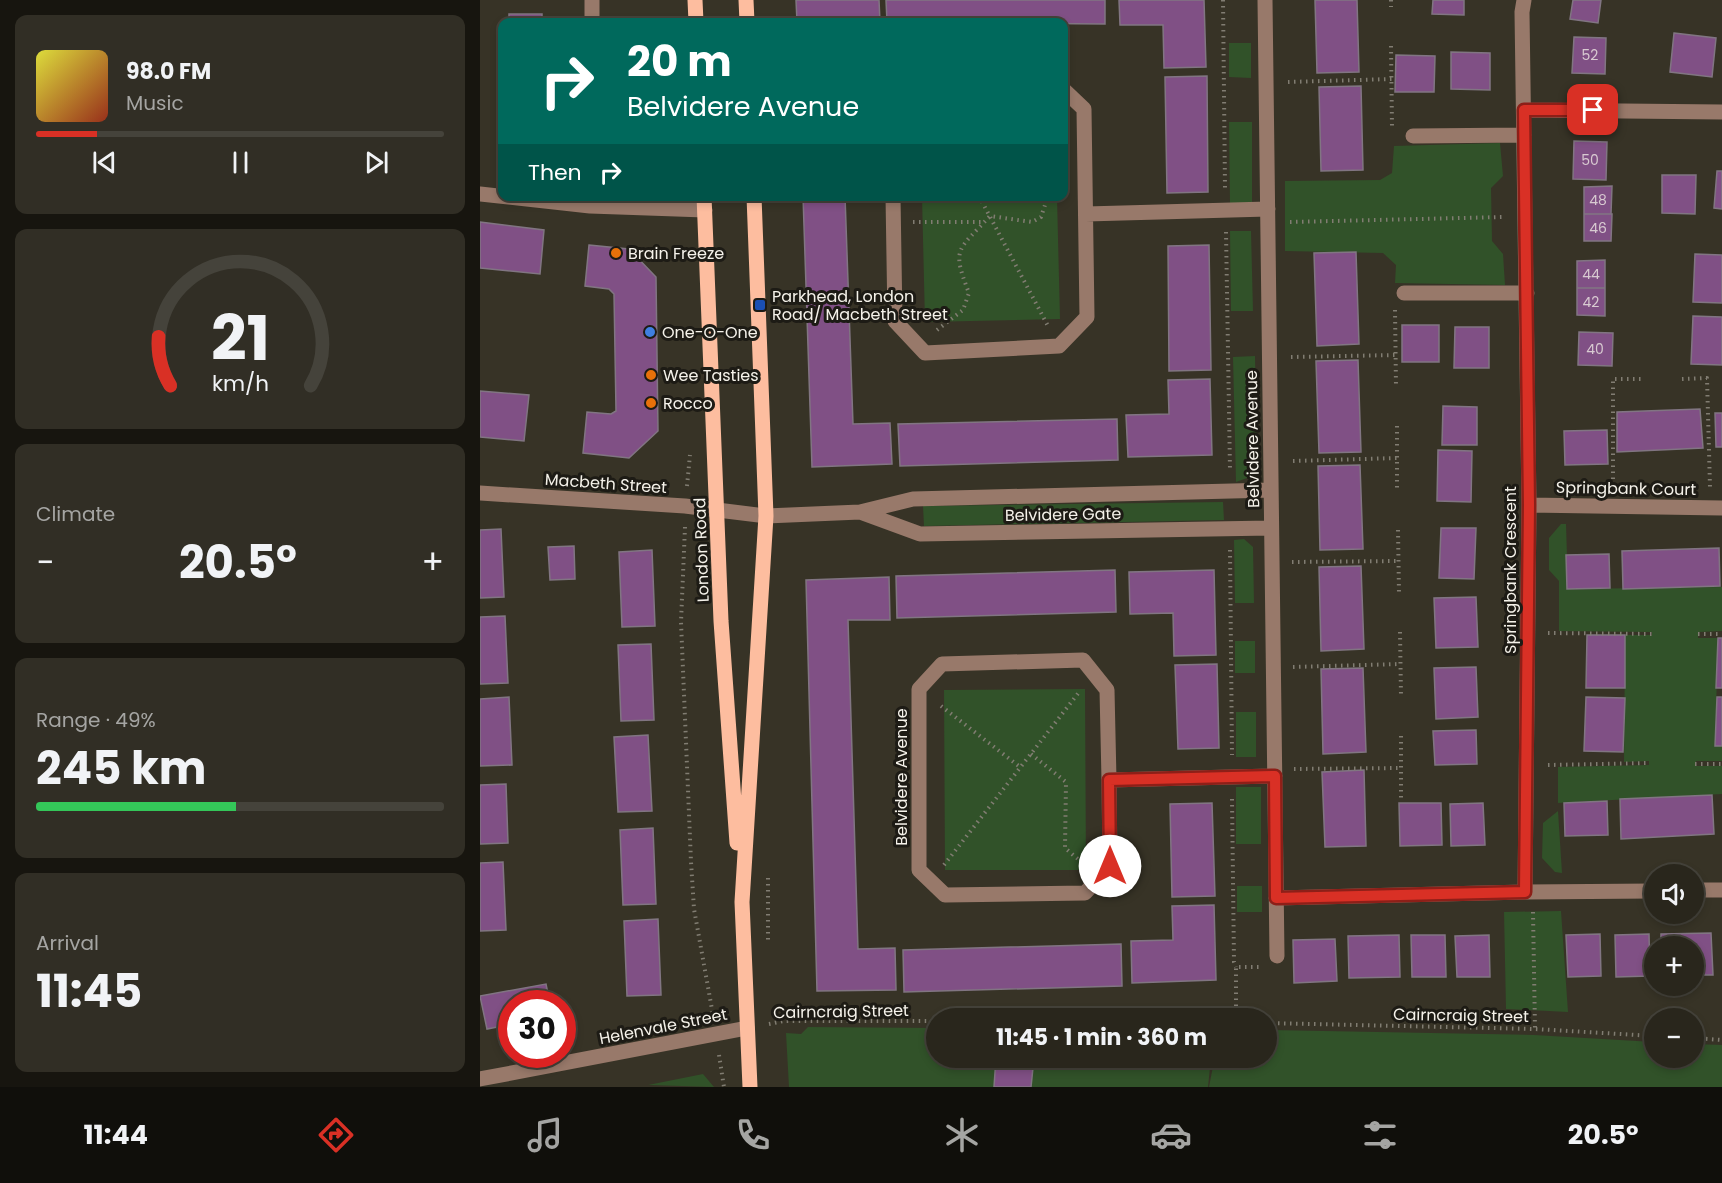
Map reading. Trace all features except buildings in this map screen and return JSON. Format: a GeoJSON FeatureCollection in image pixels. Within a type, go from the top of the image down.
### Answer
{"type":"FeatureCollection","features":[{"type":"Feature","properties":{"kind":"main road"},"geometry":{"type":"LineString","coordinates":[[695,0],[696,18]]}},
{"type":"Feature","properties":{"kind":"main road"},"geometry":{"type":"LineString","coordinates":[[746,0],[747,18]]}},
{"type":"Feature","properties":{"kind":"main road","name":"London Road"},"geometry":{"type":"LineString","coordinates":[[742,903],[766,516],[753,201]]}},
{"type":"Feature","properties":{"kind":"main road","name":"London Road"},"geometry":{"type":"LineString","coordinates":[[704,203],[721,621],[742,903],[750,1087]]}},
{"type":"Feature","properties":{"kind":"street"},"geometry":{"type":"LineString","coordinates":[[592,0],[592,18]]}},
{"type":"Feature","properties":{"kind":"street","name":"Belvidere Avenue"},"geometry":{"type":"LineString","coordinates":[[1265,0],[1277,956]]}},
{"type":"Feature","properties":{"kind":"street","name":"Springbank Crescent"},"geometry":{"type":"LineString","coordinates":[[1524,0],[1522,12],[1529,505],[1527,765],[1529,892]]}},
{"type":"Feature","properties":{"kind":"street"},"geometry":{"type":"LineString","coordinates":[[893,201],[895,321],[925,353],[1059,346],[1087,316],[1084,109],[1068,94]]}},
{"type":"Feature","properties":{"kind":"street"},"geometry":{"type":"LineString","coordinates":[[1524,110],[1722,112]]}},
{"type":"Feature","properties":{"kind":"street"},"geometry":{"type":"LineString","coordinates":[[1413,136],[1524,135]]}},
{"type":"Feature","properties":{"kind":"street"},"geometry":{"type":"LineString","coordinates":[[480,194],[498,195]]}},
{"type":"Feature","properties":{"kind":"street"},"geometry":{"type":"LineString","coordinates":[[590,201],[704,203]]}},
{"type":"Feature","properties":{"kind":"street"},"geometry":{"type":"LineString","coordinates":[[1086,214],[1267,216]]}},
{"type":"Feature","properties":{"kind":"street"},"geometry":{"type":"LineString","coordinates":[[1400,296],[1527,293]]}},
{"type":"Feature","properties":{"kind":"street","name":"Belvidere Gate"},"geometry":{"type":"LineString","coordinates":[[766,516],[860,512],[913,498],[1271,490]]}},
{"type":"Feature","properties":{"kind":"street","name":"Macbeth Street"},"geometry":{"type":"LineString","coordinates":[[480,493],[685,506],[766,516]]}},
{"type":"Feature","properties":{"kind":"street","name":"Springbank Court"},"geometry":{"type":"LineString","coordinates":[[1529,505],[1716,508]]}},
{"type":"Feature","properties":{"kind":"street","name":"Belvidere Gate"},"geometry":{"type":"LineString","coordinates":[[860,512],[920,534],[1271,528]]}},
{"type":"Feature","properties":{"kind":"street","name":"Belvidere Avenue"},"geometry":{"type":"LineString","coordinates":[[931,882],[919,870],[919,689],[942,664],[1083,660],[1094,672]]}},
{"type":"Feature","properties":{"kind":"street"},"geometry":{"type":"LineString","coordinates":[[931,882],[945,895],[1084,893],[1110,866],[1107,690],[1094,672]]}},
{"type":"Feature","properties":{"kind":"street"},"geometry":{"type":"LineString","coordinates":[[1109,780],[1275,772]]}},
{"type":"Feature","properties":{"kind":"street"},"geometry":{"type":"LineString","coordinates":[[1704,890],[1722,890]]}},
{"type":"Feature","properties":{"kind":"street"},"geometry":{"type":"LineString","coordinates":[[1276,898],[1644,891]]}},
{"type":"Feature","properties":{"kind":"street","name":"Helenvale Street"},"geometry":{"type":"LineString","coordinates":[[480,1079],[747,1028]]}},
{"type":"Feature","properties":{"kind":"path"},"geometry":{"type":"LineString","coordinates":[[1390,0],[1391,8]]}},
{"type":"Feature","properties":{"kind":"path"},"geometry":{"type":"LineString","coordinates":[[1391,46],[1392,130]]}},
{"type":"Feature","properties":{"kind":"path"},"geometry":{"type":"LineString","coordinates":[[1266,83],[1392,79]]}},
{"type":"Feature","properties":{"kind":"path"},"geometry":{"type":"LineString","coordinates":[[982,201],[1059,346]]}},
{"type":"Feature","properties":{"kind":"path"},"geometry":{"type":"LineString","coordinates":[[990,216],[1032,222],[1041,217],[1046,201]]}},
{"type":"Feature","properties":{"kind":"path"},"geometry":{"type":"LineString","coordinates":[[918,345],[963,310],[969,293],[957,263],[961,248],[990,216]]}},
{"type":"Feature","properties":{"kind":"path"},"geometry":{"type":"LineString","coordinates":[[1267,216],[1526,217]]}},
{"type":"Feature","properties":{"kind":"path"},"geometry":{"type":"LineString","coordinates":[[894,222],[985,222]]}},
{"type":"Feature","properties":{"kind":"path"},"geometry":{"type":"LineString","coordinates":[[1396,387],[1400,296]]}},
{"type":"Feature","properties":{"kind":"path"},"geometry":{"type":"LineString","coordinates":[[1269,357],[1396,355]]}},
{"type":"Feature","properties":{"kind":"path"},"geometry":{"type":"LineString","coordinates":[[1682,379],[1707,378],[1716,508]]}},
{"type":"Feature","properties":{"kind":"path"},"geometry":{"type":"LineString","coordinates":[[1613,507],[1613,379],[1641,379]]}},
{"type":"Feature","properties":{"kind":"path"},"geometry":{"type":"LineString","coordinates":[[1397,426],[1397,491]]}},
{"type":"Feature","properties":{"kind":"path"},"geometry":{"type":"LineString","coordinates":[[1271,462],[1397,458]]}},
{"type":"Feature","properties":{"kind":"path"},"geometry":{"type":"LineString","coordinates":[[685,527],[681,622],[694,909],[724,1087]]}},
{"type":"Feature","properties":{"kind":"path"},"geometry":{"type":"LineString","coordinates":[[1398,530],[1399,593]]}},
{"type":"Feature","properties":{"kind":"path"},"geometry":{"type":"LineString","coordinates":[[1272,562],[1399,561]]}},
{"type":"Feature","properties":{"kind":"path"},"geometry":{"type":"LineString","coordinates":[[1400,632],[1401,696]]}},
{"type":"Feature","properties":{"kind":"path"},"geometry":{"type":"LineString","coordinates":[[1528,632],[1652,634]]}},
{"type":"Feature","properties":{"kind":"path"},"geometry":{"type":"LineString","coordinates":[[1698,634],[1722,634]]}},
{"type":"Feature","properties":{"kind":"path"},"geometry":{"type":"LineString","coordinates":[[1274,667],[1400,664]]}},
{"type":"Feature","properties":{"kind":"path"},"geometry":{"type":"LineString","coordinates":[[931,882],[1094,672]]}},
{"type":"Feature","properties":{"kind":"path"},"geometry":{"type":"LineString","coordinates":[[919,689],[1020,767]]}},
{"type":"Feature","properties":{"kind":"path"},"geometry":{"type":"LineString","coordinates":[[1401,736],[1401,802]]}},
{"type":"Feature","properties":{"kind":"path"},"geometry":{"type":"LineString","coordinates":[[1031,753],[1066,782],[1065,848],[1099,878]]}},
{"type":"Feature","properties":{"kind":"path"},"geometry":{"type":"LineString","coordinates":[[1527,765],[1649,763]]}},
{"type":"Feature","properties":{"kind":"path"},"geometry":{"type":"LineString","coordinates":[[1695,764],[1722,764]]}},
{"type":"Feature","properties":{"kind":"path"},"geometry":{"type":"LineString","coordinates":[[1275,772],[1401,768]]}},
{"type":"Feature","properties":{"kind":"path"},"geometry":{"type":"LineString","coordinates":[[1529,892],[1535,1029]]}},
{"type":"Feature","properties":{"kind":"path"},"geometry":{"type":"LineString","coordinates":[[1236,1008],[1236,967],[1278,967],[1277,956]]}},
{"type":"Feature","properties":{"kind":"path","name":"Cairncraig Street"},"geometry":{"type":"LineString","coordinates":[[747,1028],[784,1021],[926,1021]]}},
{"type":"Feature","properties":{"kind":"path","name":"Cairncraig Street"},"geometry":{"type":"LineString","coordinates":[[1277,1023],[1535,1029],[1644,1035]]}},
{"type":"Feature","properties":{"kind":"path"},"geometry":{"type":"LineString","coordinates":[[1704,1039],[1722,1040]]}},
{"type":"Feature","properties":{"kind":"green space"},"geometry":{"type":"Polygon","coordinates":[[[1229,43],[1251,43],[1251,78],[1229,77],[1229,43]]]}},
{"type":"Feature","properties":{"kind":"green space"},"geometry":{"type":"Polygon","coordinates":[[[1229,122],[1252,122],[1252,204],[1230,205],[1229,122]]]}},
{"type":"Feature","properties":{"kind":"green space"},"geometry":{"type":"Polygon","coordinates":[[[1500,143],[1503,176],[1491,188],[1492,241],[1503,254],[1505,285],[1395,283],[1396,265],[1383,253],[1285,251],[1285,181],[1380,180],[1392,173],[1394,146],[1500,143]]]}},
{"type":"Feature","properties":{"kind":"green space"},"geometry":{"type":"Polygon","coordinates":[[[922,201],[1057,201],[1060,319],[925,322],[922,201]]]}},
{"type":"Feature","properties":{"kind":"green space"},"geometry":{"type":"Polygon","coordinates":[[[1230,231],[1251,231],[1253,311],[1231,311],[1230,231]]]}},
{"type":"Feature","properties":{"kind":"green space"},"geometry":{"type":"Polygon","coordinates":[[[1255,356],[1257,465],[1250,477],[1236,482],[1233,357],[1255,356]]]}},
{"type":"Feature","properties":{"kind":"green space"},"geometry":{"type":"Polygon","coordinates":[[[1223,502],[1224,520],[924,526],[923,506],[1223,502]]]}},
{"type":"Feature","properties":{"kind":"green space"},"geometry":{"type":"Polygon","coordinates":[[[1561,524],[1566,524],[1568,589],[1722,587],[1722,631],[1699,632],[1698,638],[1718,638],[1715,746],[1722,746],[1722,761],[1696,761],[1696,766],[1722,766],[1722,794],[1558,803],[1558,767],[1649,765],[1649,761],[1624,762],[1625,635],[1652,635],[1652,632],[1559,631],[1559,581],[1549,570],[1549,538],[1561,524]]]}},
{"type":"Feature","properties":{"kind":"green space"},"geometry":{"type":"Polygon","coordinates":[[[1244,539],[1253,547],[1254,603],[1235,603],[1234,540],[1244,539]]]}},
{"type":"Feature","properties":{"kind":"green space"},"geometry":{"type":"Polygon","coordinates":[[[1235,641],[1255,641],[1255,673],[1235,673],[1235,641]]]}},
{"type":"Feature","properties":{"kind":"green space"},"geometry":{"type":"Polygon","coordinates":[[[1085,689],[1086,870],[945,870],[944,690],[1085,689]]]}},
{"type":"Feature","properties":{"kind":"green space"},"geometry":{"type":"Polygon","coordinates":[[[1236,712],[1256,712],[1256,757],[1236,757],[1236,712]]]}},
{"type":"Feature","properties":{"kind":"green space"},"geometry":{"type":"Polygon","coordinates":[[[1236,787],[1261,787],[1261,844],[1236,844],[1236,787]]]}},
{"type":"Feature","properties":{"kind":"green space"},"geometry":{"type":"Polygon","coordinates":[[[1558,811],[1562,873],[1555,872],[1542,858],[1543,823],[1558,811]]]}},
{"type":"Feature","properties":{"kind":"green space"},"geometry":{"type":"Polygon","coordinates":[[[1237,886],[1262,886],[1262,912],[1237,912],[1237,886]]]}},
{"type":"Feature","properties":{"kind":"green space"},"geometry":{"type":"Polygon","coordinates":[[[1561,911],[1568,1012],[1506,1009],[1504,912],[1561,911]]]}},
{"type":"Feature","properties":{"kind":"green space"},"geometry":{"type":"Polygon","coordinates":[[[808,1027],[926,1028],[926,1068],[1210,1068],[1208,1087],[789,1087],[786,1033],[801,1034],[808,1027]]]}},
{"type":"Feature","properties":{"kind":"green space"},"geometry":{"type":"Polygon","coordinates":[[[1277,1030],[1534,1035],[1644,1041],[1644,1068],[1704,1068],[1704,1044],[1722,1045],[1722,1087],[1209,1087],[1213,1068],[1277,1068],[1277,1030]]]}},
{"type":"Feature","properties":{"kind":"green space"},"geometry":{"type":"Polygon","coordinates":[[[703,1074],[714,1087],[648,1085],[703,1074]]]}},
{"type":"Feature","properties":{"kind":"place","name":"Brain Freeze"},"geometry":{"type":"Point","coordinates":[616,253]}},
{"type":"Feature","properties":{"kind":"place","name":"Parkhead, London Road/ Macbeth Street"},"geometry":{"type":"Point","coordinates":[760,305]}},
{"type":"Feature","properties":{"kind":"place","name":"One-O-One"},"geometry":{"type":"Point","coordinates":[650,332]}},
{"type":"Feature","properties":{"kind":"place","name":"Wee Tasties"},"geometry":{"type":"Point","coordinates":[651,375]}},
{"type":"Feature","properties":{"kind":"place","name":"Rocco"},"geometry":{"type":"Point","coordinates":[651,403]}},
{"type":"Feature","properties":{"kind":"route"},"geometry":{"type":"LineString","coordinates":[[1110,866],[1109,780],[1275,776],[1276,898],[1525,892],[1529,505],[1524,110],[1593,110]]}}]}
